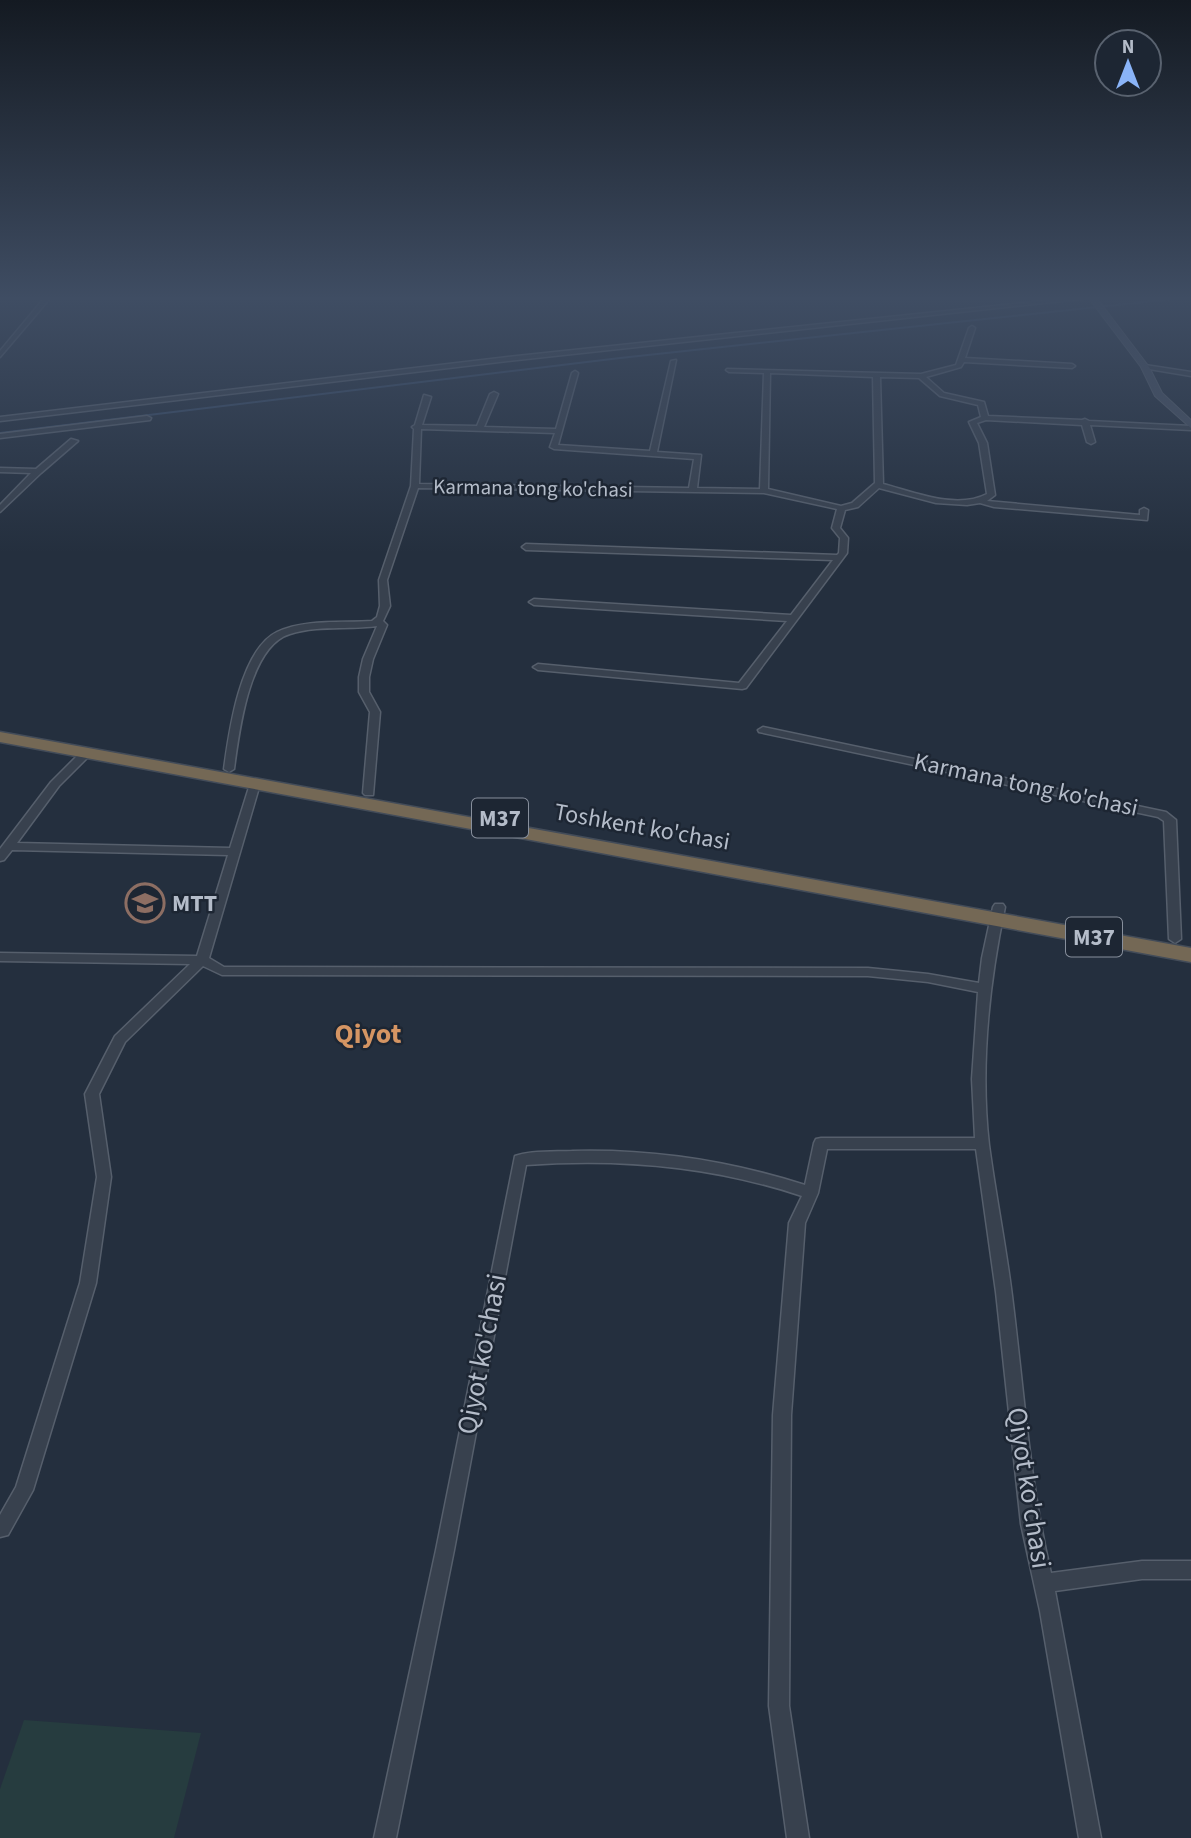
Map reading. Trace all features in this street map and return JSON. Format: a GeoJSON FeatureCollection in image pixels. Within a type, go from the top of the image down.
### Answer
{"type":"FeatureCollection","features":[{"type":"Feature","properties":{"kind":"highway","name":"Toshkent ko'chasi"},"geometry":{"type":"LineString","coordinates":[[0,729],[369,793],[998,913],[1191,955]]}},
{"type":"Feature","properties":{"kind":"highway","name":"Toshkent ko'chasi"},"geometry":{"type":"LineString","coordinates":[[0,737],[998,913],[1183,940]]}},
{"type":"Feature","properties":{"kind":"street"},"geometry":{"type":"LineString","coordinates":[[0,419],[316,382]]}},
{"type":"Feature","properties":{"kind":"street"},"geometry":{"type":"LineString","coordinates":[[416,428],[480,427],[559,431],[573,382]]}},
{"type":"Feature","properties":{"kind":"street","name":"Karmana tong ko'chasi"},"geometry":{"type":"LineString","coordinates":[[653,454],[669,382]]}},
{"type":"Feature","properties":{"kind":"street"},"geometry":{"type":"LineString","coordinates":[[764,491],[767,382]]}},
{"type":"Feature","properties":{"kind":"street"},"geometry":{"type":"LineString","coordinates":[[538,667],[742,686],[842,553],[844,538],[836,528],[841,508],[855,505],[877,485],[876,382]]}},
{"type":"Feature","properties":{"kind":"street"},"geometry":{"type":"LineString","coordinates":[[927,382],[942,395],[981,404],[985,418]]}},
{"type":"Feature","properties":{"kind":"street"},"geometry":{"type":"LineString","coordinates":[[1152,382],[1158,394],[1191,427]]}},
{"type":"Feature","properties":{"kind":"street"},"geometry":{"type":"LineString","coordinates":[[480,427],[494,394]]}},
{"type":"Feature","properties":{"kind":"street","name":"Karmana tong ko'chasi"},"geometry":{"type":"LineString","coordinates":[[369,793],[375,712],[363,692],[368,659],[381,631],[382,625],[377,621],[385,606],[383,580],[415,486],[416,428],[427,397]]}},
{"type":"Feature","properties":{"kind":"street"},"geometry":{"type":"LineString","coordinates":[[0,436],[147,418]]}},
{"type":"Feature","properties":{"kind":"street"},"geometry":{"type":"LineString","coordinates":[[983,502],[991,495],[984,443],[973,422],[985,418],[1191,427]]}},
{"type":"Feature","properties":{"kind":"street"},"geometry":{"type":"LineString","coordinates":[[1085,421],[1091,442]]}},
{"type":"Feature","properties":{"kind":"street","name":"Karmana tong ko'chasi"},"geometry":{"type":"LineString","coordinates":[[559,431],[554,447],[698,457],[693,490]]}},
{"type":"Feature","properties":{"kind":"street"},"geometry":{"type":"LineString","coordinates":[[0,510],[38,471],[74,440]]}},
{"type":"Feature","properties":{"kind":"street"},"geometry":{"type":"LineString","coordinates":[[0,470],[38,471]]}},
{"type":"Feature","properties":{"kind":"street"},"geometry":{"type":"LineString","coordinates":[[877,485],[971,504],[983,502],[1144,518],[1144,510]]}},
{"type":"Feature","properties":{"kind":"street","name":"Karmana tong ko'chasi"},"geometry":{"type":"LineString","coordinates":[[415,486],[764,491],[841,508]]}},
{"type":"Feature","properties":{"kind":"street"},"geometry":{"type":"LineString","coordinates":[[526,547],[839,558]]}},
{"type":"Feature","properties":{"kind":"street"},"geometry":{"type":"LineString","coordinates":[[534,602],[791,618]]}},
{"type":"Feature","properties":{"kind":"street"},"geometry":{"type":"LineString","coordinates":[[229,769],[236,715],[268,644],[287,632],[377,621]]}},
{"type":"Feature","properties":{"kind":"street","name":"Karmana tong ko'chasi"},"geometry":{"type":"LineString","coordinates":[[764,730],[1162,814],[1170,820],[1183,940]]}},
{"type":"Feature","properties":{"kind":"street"},"geometry":{"type":"LineString","coordinates":[[0,857],[54,784],[86,753]]}},
{"type":"Feature","properties":{"kind":"street"},"geometry":{"type":"LineString","coordinates":[[2,1529],[24,1490],[88,1283],[104,1177],[92,1094],[120,1039],[202,960],[255,784]]}},
{"type":"Feature","properties":{"kind":"street"},"geometry":{"type":"LineString","coordinates":[[8,846],[235,852]]}},
{"type":"Feature","properties":{"kind":"street","name":"Qiyot ko'chasi"},"geometry":{"type":"LineString","coordinates":[[998,913],[985,989],[979,1079],[982,1144],[1004,1292],[1030,1524],[1044,1583],[1090,1838]]}},
{"type":"Feature","properties":{"kind":"street"},"geometry":{"type":"LineString","coordinates":[[0,957],[202,960],[222,971],[868,972],[928,978],[985,989]]}},
{"type":"Feature","properties":{"kind":"street"},"geometry":{"type":"LineString","coordinates":[[798,1838],[779,1706],[782,1415],[797,1223],[811,1193],[821,1143],[982,1144]]}},
{"type":"Feature","properties":{"kind":"street","name":"Qiyot ko'chasi"},"geometry":{"type":"LineString","coordinates":[[384,1838],[446,1550],[520,1160],[567,1155],[700,1163],[760,1175],[811,1193]]}},
{"type":"Feature","properties":{"kind":"street","name":"Qiyot ko'chasi"},"geometry":{"type":"LineString","coordinates":[[1044,1583],[1142,1570],[1191,1570]]}},
{"type":"Feature","properties":{"kind":"green space"},"geometry":{"type":"Polygon","coordinates":[[[24,1720],[201,1733],[174,1838],[0,1838],[0,1789],[24,1720]]]}},
{"type":"Feature","properties":{"kind":"waterway"},"geometry":{"type":"LineString","coordinates":[[0,433],[423,382]]}},
{"type":"Feature","properties":{"kind":"place","name":"MTT"},"geometry":{"type":"Point","coordinates":[145,903]}},
{"type":"Feature","properties":{"kind":"district","name":"Qiyot"},"geometry":{"type":"Point","coordinates":[368,1034]}}]}
